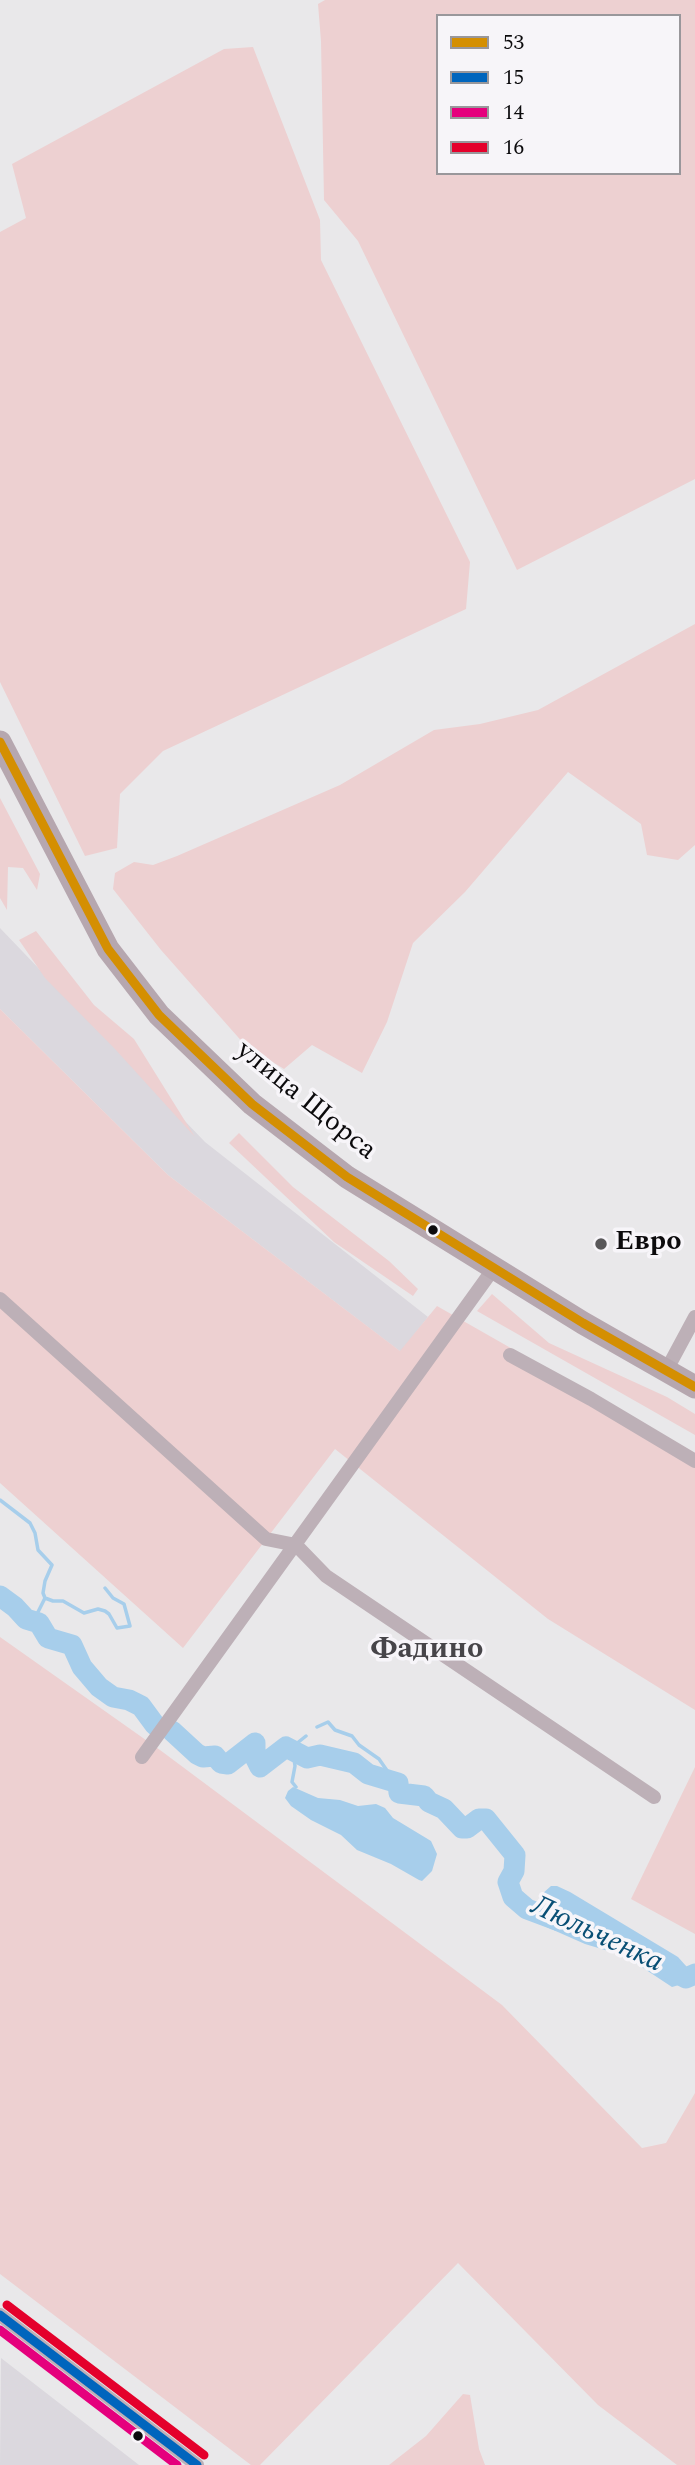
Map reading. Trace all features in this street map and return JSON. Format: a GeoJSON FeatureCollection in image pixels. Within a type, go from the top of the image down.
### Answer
{"type":"FeatureCollection","features":[{"type":"Feature","properties":{"kind":"main road","name":"улица Щорса"},"geometry":{"type":"LineString","coordinates":[[0,742],[108,949],[159,1015],[251,1104],[335,1168],[583,1323],[695,1387]]}},
{"type":"Feature","properties":{"kind":"street"},"geometry":{"type":"LineString","coordinates":[[142,1757],[494,1268]]}},
{"type":"Feature","properties":{"kind":"street"},"geometry":{"type":"LineString","coordinates":[[0,1298],[266,1539],[296,1545],[326,1576],[654,1797]]}},
{"type":"Feature","properties":{"kind":"street"},"geometry":{"type":"LineString","coordinates":[[666,1371],[695,1317]]}},
{"type":"Feature","properties":{"kind":"street"},"geometry":{"type":"LineString","coordinates":[[510,1355],[695,1461]]}},
{"type":"Feature","properties":{"kind":"street"},"geometry":{"type":"LineString","coordinates":[[0,2315],[197,2465]]}},
{"type":"Feature","properties":{"kind":"shaded area"},"geometry":{"type":"Polygon","coordinates":[[[325,0],[695,0],[695,479],[517,570],[358,241],[324,200],[318,4],[325,0]]]}},
{"type":"Feature","properties":{"kind":"shaded area"},"geometry":{"type":"Polygon","coordinates":[[[253,47],[320,220],[321,260],[470,562],[466,609],[163,751],[120,794],[117,848],[85,856],[0,682],[0,232],[26,218],[12,164],[224,49],[253,47]]]}},
{"type":"Feature","properties":{"kind":"shaded area"},"geometry":{"type":"Polygon","coordinates":[[[695,624],[695,845],[678,860],[647,855],[641,824],[568,772],[465,892],[413,943],[387,1022],[362,1073],[312,1045],[284,1069],[245,1045],[161,950],[113,889],[115,873],[134,862],[153,865],[340,785],[434,730],[480,724],[538,710],[695,624]]]}},
{"type":"Feature","properties":{"kind":"shaded area"},"geometry":{"type":"Polygon","coordinates":[[[0,798],[40,874],[37,890],[23,868],[8,867],[7,910],[0,898],[0,798]]]}},
{"type":"Feature","properties":{"kind":"shaded area"},"geometry":{"type":"Polygon","coordinates":[[[0,928],[205,1142],[428,1317],[401,1352],[168,1175],[0,1009],[0,928]]]}},
{"type":"Feature","properties":{"kind":"shaded area"},"geometry":{"type":"Polygon","coordinates":[[[36,931],[94,1005],[134,1039],[195,1137],[115,1049],[45,978],[19,940],[36,931]]]}},
{"type":"Feature","properties":{"kind":"shaded area"},"geometry":{"type":"Polygon","coordinates":[[[0,1009],[168,1175],[400,1351],[437,1306],[695,1453],[695,1710],[548,1619],[335,1449],[183,1648],[0,1483],[0,1009]]]}},
{"type":"Feature","properties":{"kind":"shaded area"},"geometry":{"type":"Polygon","coordinates":[[[239,1133],[293,1187],[389,1261],[418,1289],[413,1296],[334,1242],[229,1143],[239,1133]]]}},
{"type":"Feature","properties":{"kind":"shaded area"},"geometry":{"type":"Polygon","coordinates":[[[492,1294],[549,1343],[667,1397],[695,1414],[695,1435],[477,1311],[492,1294]]]}},
{"type":"Feature","properties":{"kind":"shaded area"},"geometry":{"type":"Polygon","coordinates":[[[0,1637],[160,1750],[502,2005],[642,2148],[666,2143],[695,2093],[695,2465],[677,2465],[598,2405],[458,2263],[260,2465],[251,2465],[0,2274],[0,1637]]]}},
{"type":"Feature","properties":{"kind":"shaded area"},"geometry":{"type":"Polygon","coordinates":[[[695,1767],[695,1934],[631,1899],[695,1767]]]}},
{"type":"Feature","properties":{"kind":"shaded area"},"geometry":{"type":"Polygon","coordinates":[[[1,2358],[63,2406],[139,2465],[0,2465],[1,2358]]]}},
{"type":"Feature","properties":{"kind":"shaded area"},"geometry":{"type":"Polygon","coordinates":[[[463,2394],[470,2395],[479,2449],[485,2465],[389,2465],[426,2436],[463,2394]]]}},
{"type":"Feature","properties":{"kind":"water"},"geometry":{"type":"Polygon","coordinates":[[[293,1787],[318,1798],[340,1800],[358,1806],[376,1804],[385,1808],[393,1818],[431,1841],[437,1854],[432,1871],[422,1881],[357,1850],[341,1835],[291,1806],[285,1798],[293,1787]]]}},
{"type":"Feature","properties":{"kind":"water"},"geometry":{"type":"Polygon","coordinates":[[[551,1886],[570,1892],[678,1957],[686,1966],[686,1978],[679,1985],[672,1987],[625,1956],[585,1944],[536,1921],[532,1912],[542,1894],[551,1886]]]}},
{"type":"Feature","properties":{"kind":"waterway"},"geometry":{"type":"LineString","coordinates":[[0,1500],[30,1523],[38,1550],[52,1565],[45,1581],[45,1598]]}},
{"type":"Feature","properties":{"kind":"waterway"},"geometry":{"type":"LineString","coordinates":[[30,1620],[37,1614],[45,1598],[63,1601],[84,1613],[98,1609],[105,1611],[117,1628],[130,1626],[124,1604],[113,1598],[105,1588]]}},
{"type":"Feature","properties":{"kind":"waterway","name":"Люльченка"},"geometry":{"type":"LineString","coordinates":[[0,1596],[26,1619],[39,1623],[48,1638],[72,1645],[82,1667],[99,1687],[113,1697],[141,1706],[155,1725]]}},
{"type":"Feature","properties":{"kind":"waterway"},"geometry":{"type":"LineString","coordinates":[[317,1727],[328,1722],[335,1730],[352,1736],[359,1745],[379,1759],[395,1782]]}},
{"type":"Feature","properties":{"kind":"waterway","name":"Люльченка"},"geometry":{"type":"LineString","coordinates":[[172,1731],[197,1754],[203,1757],[215,1756],[221,1763],[228,1764],[255,1743],[255,1757],[260,1767],[286,1747],[307,1758],[320,1755],[354,1763],[368,1774],[398,1783],[399,1793],[424,1796],[429,1802],[444,1809],[462,1828],[467,1828],[479,1819],[486,1819],[515,1855],[514,1871],[508,1882],[513,1897],[527,1909],[559,1921]]}},
{"type":"Feature","properties":{"kind":"waterway"},"geometry":{"type":"LineString","coordinates":[[296,1787],[292,1782],[295,1766],[293,1750],[306,1736]]}},
{"type":"Feature","properties":{"kind":"waterway","name":"Люльченка"},"geometry":{"type":"LineString","coordinates":[[662,1965],[686,1978],[695,1974]]}},
{"type":"Feature","properties":{"kind":"transit line","name":"53"},"geometry":{"type":"LineString","coordinates":[[0,742],[108,949],[159,1015],[252,1104],[347,1177],[583,1323],[695,1387]]}},
{"type":"Feature","properties":{"kind":"transit line","name":"16"},"geometry":{"type":"LineString","coordinates":[[7,2305],[204,2455]]}},
{"type":"Feature","properties":{"kind":"transit line","name":"15"},"geometry":{"type":"LineString","coordinates":[[0,2315],[197,2465]]}},
{"type":"Feature","properties":{"kind":"transit line","name":"14"},"geometry":{"type":"LineString","coordinates":[[0,2330],[177,2465]]}},
{"type":"Feature","properties":{"kind":"place","name":"Евро"},"geometry":{"type":"Point","coordinates":[601,1244]}},
{"type":"Feature","properties":{"kind":"district","name":"Фадино"},"geometry":{"type":"Point","coordinates":[427,1651]}}]}
